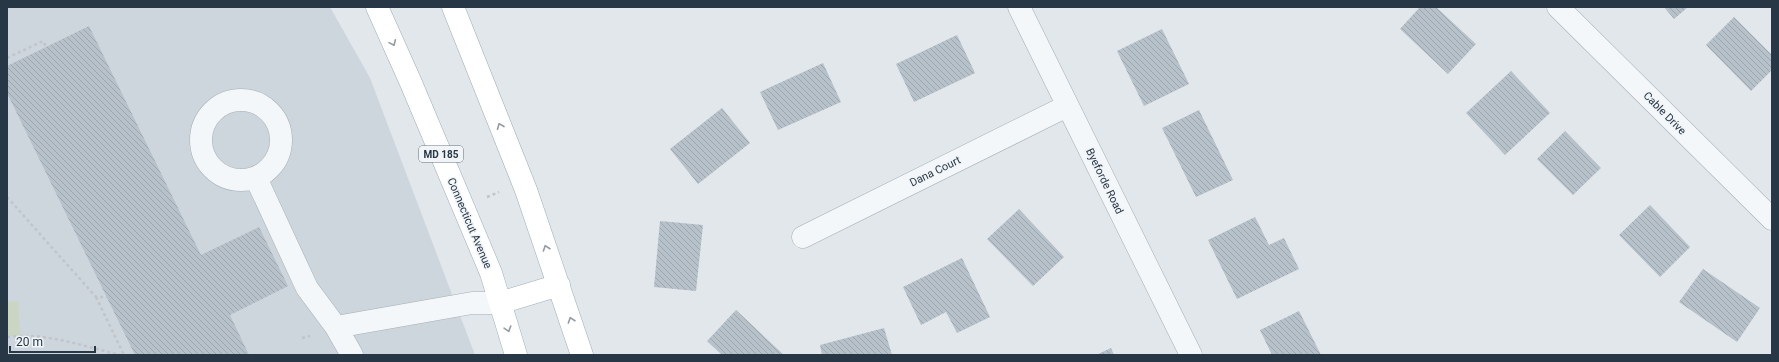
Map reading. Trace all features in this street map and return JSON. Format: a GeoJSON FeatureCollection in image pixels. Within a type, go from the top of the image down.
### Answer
{"type":"FeatureCollection","features":[{"type":"Feature","properties":{"kind":"main road","name":"Connecticut Avenue"},"geometry":{"type":"LineString","coordinates":[[377,7],[411,83],[491,273],[516,355]]}},
{"type":"Feature","properties":{"kind":"main road"},"geometry":{"type":"LineString","coordinates":[[453,7],[526,190],[582,355]]}},
{"type":"Feature","properties":{"kind":"main road"},"geometry":{"type":"LineString","coordinates":[[500,303],[558,285]]}},
{"type":"Feature","properties":{"kind":"street","name":"Byeforde Road"},"geometry":{"type":"LineString","coordinates":[[1019,7],[1191,355]]}},
{"type":"Feature","properties":{"kind":"street","name":"Cable Drive"},"geometry":{"type":"LineString","coordinates":[[1558,7],[1772,219]]}},
{"type":"Feature","properties":{"kind":"street","name":"Dana Court"},"geometry":{"type":"LineString","coordinates":[[804,237],[1067,106]]}},
{"type":"Feature","properties":{"kind":"street"},"geometry":{"type":"LineString","coordinates":[[256,178],[307,288],[336,327],[352,355]]}},
{"type":"Feature","properties":{"kind":"street"},"geometry":{"type":"LineString","coordinates":[[336,327],[472,303],[500,303]]}},
{"type":"Feature","properties":{"kind":"path"},"geometry":{"type":"LineString","coordinates":[[7,58],[43,41],[46,47]]}},
{"type":"Feature","properties":{"kind":"path"},"geometry":{"type":"LineString","coordinates":[[484,198],[504,191]]}},
{"type":"Feature","properties":{"kind":"path"},"geometry":{"type":"LineString","coordinates":[[7,197],[96,297],[124,355]]}},
{"type":"Feature","properties":{"kind":"path"},"geometry":{"type":"LineString","coordinates":[[96,297],[107,297]]}},
{"type":"Feature","properties":{"kind":"path"},"geometry":{"type":"LineString","coordinates":[[7,337],[20,335],[45,336],[120,355]]}},
{"type":"Feature","properties":{"kind":"shaded area"},"geometry":{"type":"Polygon","coordinates":[[[7,7],[330,7],[370,78],[475,355],[7,355],[7,7]]]}},
{"type":"Feature","properties":{"kind":"green space"},"geometry":{"type":"Polygon","coordinates":[[[18,301],[20,335],[7,337],[7,302],[18,301]]]}},
{"type":"Feature","properties":{"kind":"building"},"geometry":{"type":"Polygon","coordinates":[[[1420,7],[1436,7],[1476,44],[1448,74],[1400,29],[1420,7]]]}},
{"type":"Feature","properties":{"kind":"building"},"geometry":{"type":"Polygon","coordinates":[[[1664,7],[1688,7],[1674,19],[1664,7]]]}},
{"type":"Feature","properties":{"kind":"building"},"geometry":{"type":"Polygon","coordinates":[[[1734,17],[1772,55],[1772,70],[1751,91],[1706,45],[1734,17]]]}},
{"type":"Feature","properties":{"kind":"building"},"geometry":{"type":"Polygon","coordinates":[[[89,26],[201,255],[259,227],[288,286],[230,315],[249,355],[135,355],[7,93],[7,66],[89,26]]]}},
{"type":"Feature","properties":{"kind":"building"},"geometry":{"type":"Polygon","coordinates":[[[1162,29],[1189,84],[1144,106],[1117,51],[1162,29]]]}},
{"type":"Feature","properties":{"kind":"building"},"geometry":{"type":"Polygon","coordinates":[[[957,35],[975,73],[914,102],[896,64],[957,35]]]}},
{"type":"Feature","properties":{"kind":"building"},"geometry":{"type":"Polygon","coordinates":[[[823,63],[841,102],[778,130],[760,92],[823,63]]]}},
{"type":"Feature","properties":{"kind":"building"},"geometry":{"type":"Polygon","coordinates":[[[1511,71],[1550,113],[1505,155],[1466,113],[1511,71]]]}},
{"type":"Feature","properties":{"kind":"building"},"geometry":{"type":"Polygon","coordinates":[[[722,108],[750,143],[698,184],[670,149],[722,108]]]}},
{"type":"Feature","properties":{"kind":"building"},"geometry":{"type":"Polygon","coordinates":[[[1199,110],[1233,180],[1196,197],[1162,128],[1199,110]]]}},
{"type":"Feature","properties":{"kind":"building"},"geometry":{"type":"Polygon","coordinates":[[[1565,131],[1601,168],[1573,195],[1537,159],[1565,131]]]}},
{"type":"Feature","properties":{"kind":"building"},"geometry":{"type":"Polygon","coordinates":[[[1650,205],[1690,247],[1660,277],[1619,235],[1650,205]]]}},
{"type":"Feature","properties":{"kind":"building"},"geometry":{"type":"Polygon","coordinates":[[[1019,209],[1064,257],[1033,286],[987,239],[1019,209]]]}},
{"type":"Feature","properties":{"kind":"building"},"geometry":{"type":"Polygon","coordinates":[[[1255,217],[1269,245],[1284,238],[1299,269],[1237,299],[1208,240],[1255,217]]]}},
{"type":"Feature","properties":{"kind":"building"},"geometry":{"type":"Polygon","coordinates":[[[660,221],[703,225],[696,291],[654,287],[660,221]]]}},
{"type":"Feature","properties":{"kind":"building"},"geometry":{"type":"Polygon","coordinates":[[[962,258],[990,317],[957,333],[946,312],[921,325],[903,287],[962,258]]]}},
{"type":"Feature","properties":{"kind":"building"},"geometry":{"type":"Polygon","coordinates":[[[1703,269],[1760,308],[1737,342],[1679,302],[1703,269]]]}},
{"type":"Feature","properties":{"kind":"building"},"geometry":{"type":"Polygon","coordinates":[[[736,310],[784,355],[722,355],[707,341],[736,310]]]}},
{"type":"Feature","properties":{"kind":"building"},"geometry":{"type":"Polygon","coordinates":[[[1299,311],[1321,355],[1272,355],[1260,330],[1299,311]]]}},
{"type":"Feature","properties":{"kind":"building"},"geometry":{"type":"Polygon","coordinates":[[[884,328],[892,355],[822,355],[820,345],[884,328]]]}},
{"type":"Feature","properties":{"kind":"building"},"geometry":{"type":"Polygon","coordinates":[[[1111,348],[1114,355],[1096,355],[1111,348]]]}}]}
